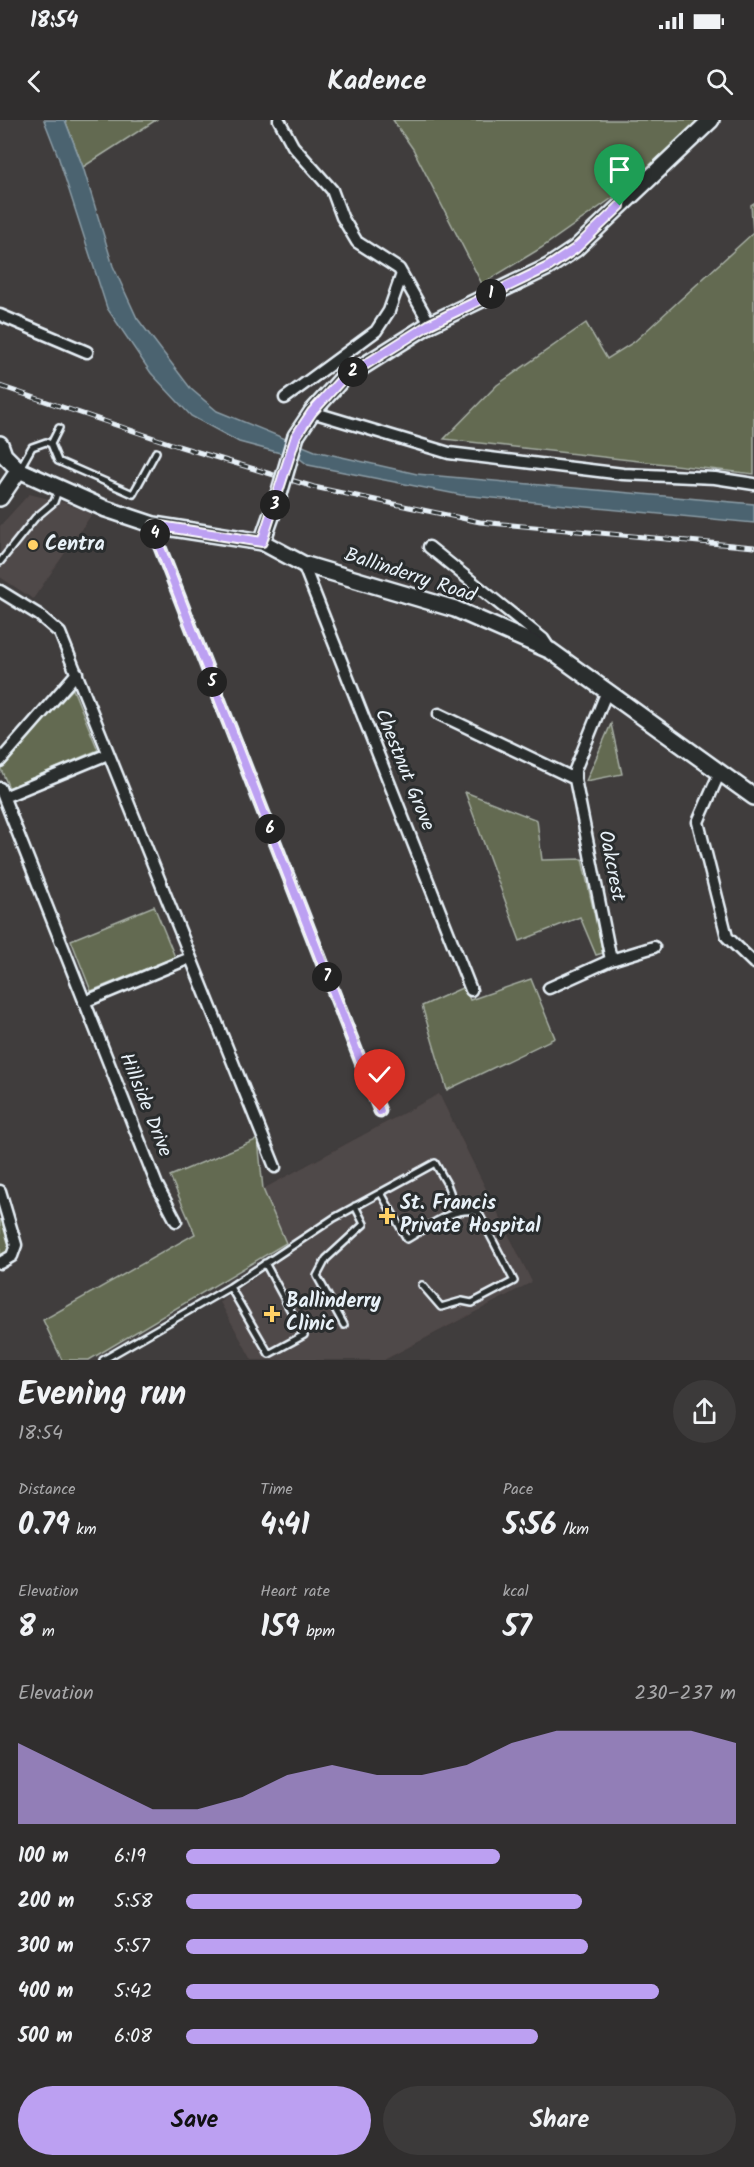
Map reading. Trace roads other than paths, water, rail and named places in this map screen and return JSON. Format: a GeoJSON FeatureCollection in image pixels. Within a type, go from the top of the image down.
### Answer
{"type":"FeatureCollection","features":[{"type":"Feature","properties":{"kind":"street"},"geometry":{"type":"LineString","coordinates":[[279,120],[292,146],[332,190],[342,217],[357,242],[399,269],[430,324]]}},
{"type":"Feature","properties":{"kind":"street"},"geometry":{"type":"LineString","coordinates":[[262,542],[296,436],[312,412],[341,380],[430,324],[548,267],[575,249],[711,120]]}},
{"type":"Feature","properties":{"kind":"street"},"geometry":{"type":"LineString","coordinates":[[285,398],[376,331],[389,311],[402,274]]}},
{"type":"Feature","properties":{"kind":"street"},"geometry":{"type":"LineString","coordinates":[[0,315],[87,352]]}},
{"type":"Feature","properties":{"kind":"street"},"geometry":{"type":"LineString","coordinates":[[312,412],[449,453],[623,474],[715,478],[754,484]]}},
{"type":"Feature","properties":{"kind":"street"},"geometry":{"type":"LineString","coordinates":[[0,444],[4,455],[19,470],[0,498]]}},
{"type":"Feature","properties":{"kind":"street","name":"Ballinderry Road"},"geometry":{"type":"LineString","coordinates":[[19,470],[106,509],[154,525],[262,542],[303,564],[455,609],[551,651],[754,797]]}},
{"type":"Feature","properties":{"kind":"street"},"geometry":{"type":"LineString","coordinates":[[154,525],[154,532],[380,1111]]}},
{"type":"Feature","properties":{"kind":"street"},"geometry":{"type":"LineString","coordinates":[[429,547],[543,639],[551,651]]}},
{"type":"Feature","properties":{"kind":"street","name":"Chestnut Grove"},"geometry":{"type":"LineString","coordinates":[[303,564],[471,990]]}},
{"type":"Feature","properties":{"kind":"street"},"geometry":{"type":"LineString","coordinates":[[0,591],[39,615],[60,633],[275,1167]]}},
{"type":"Feature","properties":{"kind":"street"},"geometry":{"type":"LineString","coordinates":[[0,760],[77,673]]}},
{"type":"Feature","properties":{"kind":"street","name":"Oakcrest"},"geometry":{"type":"LineString","coordinates":[[607,691],[575,770],[575,779],[611,960]]}},
{"type":"Feature","properties":{"kind":"street"},"geometry":{"type":"LineString","coordinates":[[439,714],[575,779]]}},
{"type":"Feature","properties":{"kind":"street","name":"Hillside Drive"},"geometry":{"type":"LineString","coordinates":[[108,754],[2,792],[157,1185],[176,1221]]}},
{"type":"Feature","properties":{"kind":"street"},"geometry":{"type":"LineString","coordinates":[[720,772],[699,822],[727,937],[754,963]]}},
{"type":"Feature","properties":{"kind":"street"},"geometry":{"type":"LineString","coordinates":[[549,988],[611,960],[654,947]]}},
{"type":"Feature","properties":{"kind":"street"},"geometry":{"type":"LineString","coordinates":[[84,1002],[190,958]]}},
{"type":"Feature","properties":{"kind":"street"},"geometry":{"type":"LineString","coordinates":[[0,1191],[3,1210],[16,1245],[12,1256],[0,1263]]}},
{"type":"Feature","properties":{"kind":"lane"},"geometry":{"type":"LineString","coordinates":[[59,428],[51,444],[58,461],[133,494],[156,452]]}},
{"type":"Feature","properties":{"kind":"lane"},"geometry":{"type":"LineString","coordinates":[[19,470],[32,447],[46,442],[51,444]]}},
{"type":"Feature","properties":{"kind":"lane"},"geometry":{"type":"LineString","coordinates":[[0,562],[35,518],[54,502],[60,487]]}},
{"type":"Feature","properties":{"kind":"lane"},"geometry":{"type":"LineString","coordinates":[[104,1360],[230,1287],[355,1206],[435,1163],[457,1211]]}},
{"type":"Feature","properties":{"kind":"lane"},"geometry":{"type":"LineString","coordinates":[[381,1192],[407,1239],[457,1211],[478,1212],[514,1281],[472,1304],[462,1301],[441,1307],[422,1285]]}},
{"type":"Feature","properties":{"kind":"lane"},"geometry":{"type":"LineString","coordinates":[[344,1324],[317,1276],[326,1259],[364,1224],[355,1206]]}},
{"type":"Feature","properties":{"kind":"lane"},"geometry":{"type":"LineString","coordinates":[[230,1287],[269,1354],[304,1335],[265,1263]]}},
{"type":"Feature","properties":{"kind":"water"},"geometry":{"type":"Polygon","coordinates":[[[44,120],[65,120],[83,167],[113,266],[137,318],[191,389],[217,411],[315,451],[417,474],[754,504],[754,523],[461,495],[308,465],[299,458],[239,442],[191,416],[151,373],[107,308],[58,156],[44,120]]]}},
{"type":"Feature","properties":{"kind":"railway"},"geometry":{"type":"LineString","coordinates":[[0,386],[178,446],[314,487],[480,522],[754,547]]}},
{"type":"Feature","properties":{"kind":"place","name":"Centra"},"geometry":{"type":"Point","coordinates":[33,545]}},
{"type":"Feature","properties":{"kind":"place","name":"St. Francis Private Hospital"},"geometry":{"type":"Point","coordinates":[387,1216]}},
{"type":"Feature","properties":{"kind":"place","name":"Ballinderry Clinic"},"geometry":{"type":"Point","coordinates":[272,1314]}}]}
